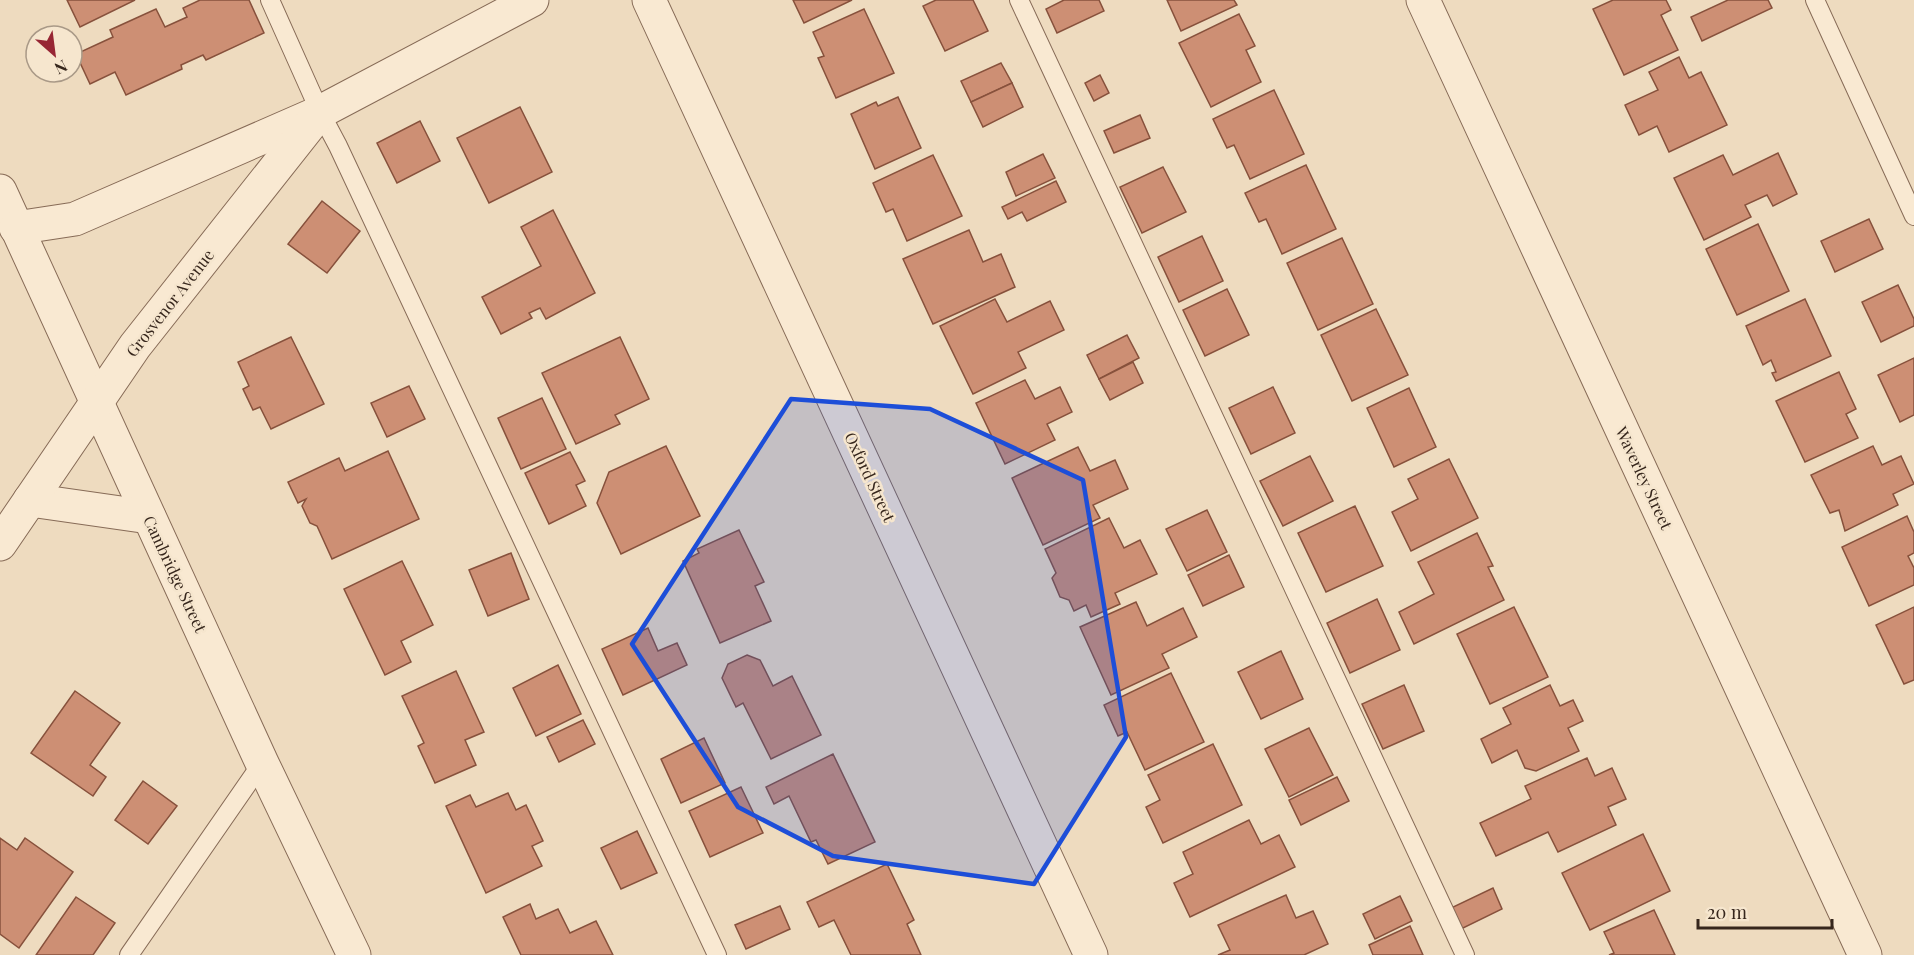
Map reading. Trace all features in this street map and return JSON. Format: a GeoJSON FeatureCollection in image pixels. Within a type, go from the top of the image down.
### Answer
{"type":"FeatureCollection","features":[{"type":"Feature","properties":{"kind":"street","name":"Grosvenor Avenue"},"geometry":{"type":"LineString","coordinates":[[16,228],[75,219],[320,112],[532,0]]}},
{"type":"Feature","properties":{"kind":"street","name":"Oxford Street"},"geometry":{"type":"LineString","coordinates":[[649,0],[1091,955]]}},
{"type":"Feature","properties":{"kind":"street","name":"Waverley Street"},"geometry":{"type":"LineString","coordinates":[[1423,0],[1865,955]]}},
{"type":"Feature","properties":{"kind":"street","name":"Grosvenor Avenue"},"geometry":{"type":"LineString","coordinates":[[0,544],[135,346],[320,112]]}},
{"type":"Feature","properties":{"kind":"street","name":"Cambridge Street"},"geometry":{"type":"LineString","coordinates":[[0,191],[262,763],[354,955]]}},
{"type":"Feature","properties":{"kind":"street"},"geometry":{"type":"LineString","coordinates":[[30,500],[149,518]]}},
{"type":"Feature","properties":{"kind":"lane"},"geometry":{"type":"LineString","coordinates":[[270,0],[320,112],[348,167],[717,955]]}},
{"type":"Feature","properties":{"kind":"lane"},"geometry":{"type":"LineString","coordinates":[[1019,0],[1465,955]]}},
{"type":"Feature","properties":{"kind":"lane"},"geometry":{"type":"LineString","coordinates":[[1815,0],[1914,216]]}},
{"type":"Feature","properties":{"kind":"lane"},"geometry":{"type":"LineString","coordinates":[[129,955],[262,763]]}},
{"type":"Feature","properties":{"kind":"highlighted area"},"geometry":{"type":"Polygon","coordinates":[[[791,399],[930,409],[1083,480],[1126,737],[1034,884],[833,856],[738,807],[632,644],[791,399]]]}},
{"type":"Feature","properties":{"kind":"building"},"geometry":{"type":"Polygon","coordinates":[[[67,0],[135,0],[84,25],[79,24],[67,0]]]}},
{"type":"Feature","properties":{"kind":"building"},"geometry":{"type":"Polygon","coordinates":[[[200,0],[249,0],[264,33],[206,60],[203,55],[181,65],[182,69],[126,95],[115,72],[90,84],[84,71],[84,50],[113,37],[110,30],[156,9],[165,27],[187,17],[183,8],[200,0]]]}},
{"type":"Feature","properties":{"kind":"building"},"geometry":{"type":"Polygon","coordinates":[[[793,0],[852,0],[804,23],[793,0]]]}},
{"type":"Feature","properties":{"kind":"building"},"geometry":{"type":"Polygon","coordinates":[[[936,0],[973,0],[988,31],[945,51],[923,6],[936,0]]]}},
{"type":"Feature","properties":{"kind":"building"},"geometry":{"type":"Polygon","coordinates":[[[1064,0],[1099,0],[1104,11],[1057,33],[1046,9],[1064,0]]]}},
{"type":"Feature","properties":{"kind":"building"},"geometry":{"type":"Polygon","coordinates":[[[1167,0],[1234,0],[1237,5],[1181,31],[1167,0]]]}},
{"type":"Feature","properties":{"kind":"building"},"geometry":{"type":"Polygon","coordinates":[[[1613,0],[1666,0],[1671,10],[1661,15],[1678,50],[1624,75],[1593,9],[1613,0]]]}},
{"type":"Feature","properties":{"kind":"building"},"geometry":{"type":"Polygon","coordinates":[[[1728,0],[1768,0],[1772,8],[1702,41],[1691,17],[1728,0]]]}},
{"type":"Feature","properties":{"kind":"building"},"geometry":{"type":"Polygon","coordinates":[[[864,9],[894,73],[836,98],[818,58],[824,56],[813,32],[864,9]]]}},
{"type":"Feature","properties":{"kind":"building"},"geometry":{"type":"Polygon","coordinates":[[[1239,14],[1255,46],[1246,50],[1261,82],[1211,107],[1179,43],[1239,14]]]}},
{"type":"Feature","properties":{"kind":"building"},"geometry":{"type":"Polygon","coordinates":[[[1679,57],[1689,78],[1701,72],[1727,125],[1669,152],[1657,126],[1639,135],[1625,105],[1658,90],[1649,72],[1679,57]]]}},
{"type":"Feature","properties":{"kind":"building"},"geometry":{"type":"Polygon","coordinates":[[[1001,63],[1012,83],[971,102],[961,81],[1001,63]]]}},
{"type":"Feature","properties":{"kind":"building"},"geometry":{"type":"Polygon","coordinates":[[[1100,75],[1109,93],[1094,101],[1085,83],[1100,75]]]}},
{"type":"Feature","properties":{"kind":"building"},"geometry":{"type":"Polygon","coordinates":[[[1012,83],[1023,107],[983,127],[971,102],[1012,83]]]}},
{"type":"Feature","properties":{"kind":"building"},"geometry":{"type":"Polygon","coordinates":[[[1274,90],[1304,154],[1250,179],[1234,145],[1227,148],[1213,119],[1274,90]]]}},
{"type":"Feature","properties":{"kind":"building"},"geometry":{"type":"Polygon","coordinates":[[[898,97],[921,148],[875,169],[851,114],[876,102],[878,106],[898,97]]]}},
{"type":"Feature","properties":{"kind":"building"},"geometry":{"type":"Polygon","coordinates":[[[520,107],[552,172],[489,203],[457,138],[520,107]]]}},
{"type":"Feature","properties":{"kind":"building"},"geometry":{"type":"Polygon","coordinates":[[[1140,115],[1150,138],[1114,153],[1104,131],[1140,115]]]}},
{"type":"Feature","properties":{"kind":"building"},"geometry":{"type":"Polygon","coordinates":[[[420,121],[440,161],[397,183],[377,143],[420,121]]]}},
{"type":"Feature","properties":{"kind":"building"},"geometry":{"type":"Polygon","coordinates":[[[1778,153],[1797,194],[1773,206],[1767,195],[1745,205],[1751,217],[1704,240],[1674,178],[1723,155],[1733,175],[1778,153]]]}},
{"type":"Feature","properties":{"kind":"building"},"geometry":{"type":"Polygon","coordinates":[[[1043,154],[1055,178],[1016,196],[1006,172],[1043,154]]]}},
{"type":"Feature","properties":{"kind":"building"},"geometry":{"type":"Polygon","coordinates":[[[933,155],[962,216],[907,241],[893,209],[886,212],[873,183],[933,155]]]}},
{"type":"Feature","properties":{"kind":"building"},"geometry":{"type":"Polygon","coordinates":[[[1306,165],[1336,229],[1282,254],[1266,219],[1259,222],[1245,193],[1306,165]]]}},
{"type":"Feature","properties":{"kind":"building"},"geometry":{"type":"Polygon","coordinates":[[[1163,167],[1186,212],[1142,233],[1120,187],[1163,167]]]}},
{"type":"Feature","properties":{"kind":"building"},"geometry":{"type":"Polygon","coordinates":[[[1056,181],[1066,202],[1027,221],[1022,212],[1008,219],[1002,207],[1056,181]]]}},
{"type":"Feature","properties":{"kind":"building"},"geometry":{"type":"Polygon","coordinates":[[[322,201],[360,231],[327,273],[288,244],[322,201]]]}},
{"type":"Feature","properties":{"kind":"building"},"geometry":{"type":"Polygon","coordinates":[[[553,210],[595,293],[546,319],[540,308],[529,313],[532,318],[501,334],[482,297],[541,266],[521,227],[553,210]]]}},
{"type":"Feature","properties":{"kind":"building"},"geometry":{"type":"Polygon","coordinates":[[[1869,219],[1883,249],[1835,272],[1821,241],[1869,219]]]}},
{"type":"Feature","properties":{"kind":"building"},"geometry":{"type":"Polygon","coordinates":[[[1758,224],[1789,291],[1737,315],[1706,249],[1758,224]]]}},
{"type":"Feature","properties":{"kind":"building"},"geometry":{"type":"Polygon","coordinates":[[[969,230],[983,262],[1001,254],[1015,287],[933,324],[903,259],[969,230]]]}},
{"type":"Feature","properties":{"kind":"building"},"geometry":{"type":"Polygon","coordinates":[[[1202,236],[1223,281],[1179,302],[1158,257],[1202,236]]]}},
{"type":"Feature","properties":{"kind":"building"},"geometry":{"type":"Polygon","coordinates":[[[1342,238],[1373,304],[1318,330],[1287,263],[1342,238]]]}},
{"type":"Feature","properties":{"kind":"building"},"geometry":{"type":"Polygon","coordinates":[[[1898,285],[1914,319],[1914,326],[1881,342],[1862,302],[1898,285]]]}},
{"type":"Feature","properties":{"kind":"building"},"geometry":{"type":"Polygon","coordinates":[[[1227,289],[1249,335],[1205,356],[1183,310],[1227,289]]]}},
{"type":"Feature","properties":{"kind":"building"},"geometry":{"type":"Polygon","coordinates":[[[995,299],[1007,322],[1050,301],[1064,330],[1018,352],[1026,368],[973,394],[940,326],[995,299]]]}},
{"type":"Feature","properties":{"kind":"building"},"geometry":{"type":"Polygon","coordinates":[[[1805,299],[1831,356],[1776,381],[1772,373],[1776,372],[1771,360],[1763,365],[1746,326],[1805,299]]]}},
{"type":"Feature","properties":{"kind":"building"},"geometry":{"type":"Polygon","coordinates":[[[1376,309],[1408,375],[1352,401],[1321,335],[1376,309]]]}},
{"type":"Feature","properties":{"kind":"building"},"geometry":{"type":"Polygon","coordinates":[[[1127,335],[1139,358],[1099,379],[1087,355],[1127,335]]]}},
{"type":"Feature","properties":{"kind":"building"},"geometry":{"type":"Polygon","coordinates":[[[291,337],[324,404],[271,429],[260,407],[253,410],[243,389],[249,386],[238,362],[291,337]]]}},
{"type":"Feature","properties":{"kind":"building"},"geometry":{"type":"Polygon","coordinates":[[[620,337],[649,399],[615,415],[620,424],[576,444],[542,373],[620,337]]]}},
{"type":"Feature","properties":{"kind":"building"},"geometry":{"type":"Polygon","coordinates":[[[1914,358],[1914,415],[1900,422],[1878,375],[1914,358]]]}},
{"type":"Feature","properties":{"kind":"building"},"geometry":{"type":"Polygon","coordinates":[[[1133,362],[1143,383],[1110,400],[1099,379],[1133,362]]]}},
{"type":"Feature","properties":{"kind":"building"},"geometry":{"type":"Polygon","coordinates":[[[1839,372],[1856,409],[1846,414],[1858,438],[1805,462],[1776,401],[1839,372]]]}},
{"type":"Feature","properties":{"kind":"building"},"geometry":{"type":"Polygon","coordinates":[[[1025,380],[1035,399],[1060,387],[1072,412],[1047,424],[1055,440],[1005,464],[976,403],[1025,380]]]}},
{"type":"Feature","properties":{"kind":"building"},"geometry":{"type":"Polygon","coordinates":[[[409,386],[425,419],[387,437],[371,403],[409,386]]]}},
{"type":"Feature","properties":{"kind":"building"},"geometry":{"type":"Polygon","coordinates":[[[1273,387],[1295,433],[1251,454],[1229,408],[1273,387]]]}},
{"type":"Feature","properties":{"kind":"building"},"geometry":{"type":"Polygon","coordinates":[[[1409,388],[1436,447],[1394,467],[1367,408],[1409,388]]]}},
{"type":"Feature","properties":{"kind":"building"},"geometry":{"type":"Polygon","coordinates":[[[542,398],[566,449],[521,469],[498,418],[542,398]]]}},
{"type":"Feature","properties":{"kind":"building"},"geometry":{"type":"Polygon","coordinates":[[[666,446],[700,516],[621,554],[597,503],[609,472],[666,446]]]}},
{"type":"Feature","properties":{"kind":"building"},"geometry":{"type":"Polygon","coordinates":[[[1873,446],[1882,465],[1901,456],[1914,484],[1893,494],[1898,505],[1845,531],[1839,510],[1830,513],[1811,475],[1873,446]]]}},
{"type":"Feature","properties":{"kind":"building"},"geometry":{"type":"Polygon","coordinates":[[[1078,447],[1090,471],[1115,460],[1128,489],[1093,505],[1100,518],[1043,545],[1012,478],[1078,447]]]}},
{"type":"Feature","properties":{"kind":"building"},"geometry":{"type":"Polygon","coordinates":[[[388,451],[419,519],[332,559],[317,526],[310,523],[302,506],[306,499],[298,503],[288,482],[339,458],[345,471],[388,451]]]}},
{"type":"Feature","properties":{"kind":"building"},"geometry":{"type":"Polygon","coordinates":[[[570,452],[585,481],[576,485],[586,506],[549,524],[525,473],[570,452]]]}},
{"type":"Feature","properties":{"kind":"building"},"geometry":{"type":"Polygon","coordinates":[[[1310,456],[1333,501],[1283,526],[1260,481],[1310,456]]]}},
{"type":"Feature","properties":{"kind":"building"},"geometry":{"type":"Polygon","coordinates":[[[1449,459],[1478,518],[1411,551],[1392,512],[1418,499],[1408,479],[1449,459]]]}},
{"type":"Feature","properties":{"kind":"building"},"geometry":{"type":"Polygon","coordinates":[[[1355,506],[1383,566],[1326,592],[1298,533],[1355,506]]]}},
{"type":"Feature","properties":{"kind":"building"},"geometry":{"type":"Polygon","coordinates":[[[1207,510],[1227,552],[1187,571],[1166,529],[1207,510]]]}},
{"type":"Feature","properties":{"kind":"building"},"geometry":{"type":"Polygon","coordinates":[[[1907,516],[1914,532],[1914,553],[1908,556],[1914,568],[1914,585],[1869,606],[1842,547],[1907,516]]]}},
{"type":"Feature","properties":{"kind":"building"},"geometry":{"type":"Polygon","coordinates":[[[1109,518],[1124,548],[1140,540],[1157,574],[1115,593],[1120,604],[1091,617],[1086,605],[1074,611],[1069,600],[1060,597],[1052,578],[1056,573],[1045,549],[1109,518]]]}},
{"type":"Feature","properties":{"kind":"building"},"geometry":{"type":"Polygon","coordinates":[[[739,530],[764,582],[755,586],[771,621],[720,643],[683,561],[699,553],[697,549],[739,530]]]}},
{"type":"Feature","properties":{"kind":"building"},"geometry":{"type":"Polygon","coordinates":[[[1477,533],[1493,566],[1488,567],[1504,600],[1414,644],[1399,612],[1434,594],[1418,562],[1477,533]]]}},
{"type":"Feature","properties":{"kind":"building"},"geometry":{"type":"Polygon","coordinates":[[[511,553],[529,599],[488,616],[469,570],[511,553]]]}},
{"type":"Feature","properties":{"kind":"building"},"geometry":{"type":"Polygon","coordinates":[[[1229,555],[1244,587],[1203,606],[1188,575],[1229,555]]]}},
{"type":"Feature","properties":{"kind":"building"},"geometry":{"type":"Polygon","coordinates":[[[402,561],[433,625],[401,641],[411,662],[385,675],[344,589],[402,561]]]}},
{"type":"Feature","properties":{"kind":"building"},"geometry":{"type":"Polygon","coordinates":[[[1377,599],[1400,650],[1350,673],[1327,623],[1377,599]]]}},
{"type":"Feature","properties":{"kind":"building"},"geometry":{"type":"Polygon","coordinates":[[[1136,602],[1147,626],[1183,608],[1197,637],[1162,654],[1169,668],[1111,695],[1080,627],[1136,602]]]}},
{"type":"Feature","properties":{"kind":"building"},"geometry":{"type":"Polygon","coordinates":[[[1514,607],[1548,677],[1490,704],[1457,634],[1514,607]]]}},
{"type":"Feature","properties":{"kind":"building"},"geometry":{"type":"Polygon","coordinates":[[[1914,607],[1914,680],[1904,684],[1876,625],[1914,607]]]}},
{"type":"Feature","properties":{"kind":"building"},"geometry":{"type":"Polygon","coordinates":[[[648,628],[658,651],[677,643],[687,665],[623,695],[602,649],[648,628]]]}},
{"type":"Feature","properties":{"kind":"building"},"geometry":{"type":"Polygon","coordinates":[[[1281,651],[1303,699],[1261,719],[1238,672],[1281,651]]]}},
{"type":"Feature","properties":{"kind":"building"},"geometry":{"type":"Polygon","coordinates":[[[747,655],[760,660],[773,686],[792,676],[821,735],[771,759],[743,703],[736,707],[722,678],[728,664],[747,655]]]}},
{"type":"Feature","properties":{"kind":"building"},"geometry":{"type":"Polygon","coordinates":[[[558,665],[581,714],[536,736],[513,688],[558,665]]]}},
{"type":"Feature","properties":{"kind":"building"},"geometry":{"type":"Polygon","coordinates":[[[456,671],[484,732],[465,740],[476,765],[435,783],[418,746],[424,743],[402,696],[456,671]]]}},
{"type":"Feature","properties":{"kind":"building"},"geometry":{"type":"Polygon","coordinates":[[[1171,673],[1204,742],[1145,770],[1127,732],[1118,736],[1104,705],[1171,673]]]}},
{"type":"Feature","properties":{"kind":"building"},"geometry":{"type":"Polygon","coordinates":[[[1404,685],[1424,731],[1383,749],[1362,704],[1404,685]]]}},
{"type":"Feature","properties":{"kind":"building"},"geometry":{"type":"Polygon","coordinates":[[[1550,685],[1560,706],[1573,700],[1583,721],[1568,728],[1579,751],[1536,771],[1525,768],[1517,750],[1492,763],[1481,739],[1511,724],[1503,708],[1550,685]]]}},
{"type":"Feature","properties":{"kind":"building"},"geometry":{"type":"Polygon","coordinates":[[[75,691],[120,723],[90,765],[106,777],[93,796],[31,753],[75,691]]]}},
{"type":"Feature","properties":{"kind":"building"},"geometry":{"type":"Polygon","coordinates":[[[583,720],[595,744],[559,762],[547,737],[583,720]]]}},
{"type":"Feature","properties":{"kind":"building"},"geometry":{"type":"Polygon","coordinates":[[[1309,728],[1333,775],[1289,797],[1265,749],[1309,728]]]}},
{"type":"Feature","properties":{"kind":"building"},"geometry":{"type":"Polygon","coordinates":[[[704,738],[725,783],[681,803],[661,759],[704,738]]]}},
{"type":"Feature","properties":{"kind":"building"},"geometry":{"type":"Polygon","coordinates":[[[1213,744],[1242,805],[1163,843],[1146,807],[1160,800],[1148,775],[1213,744]]]}},
{"type":"Feature","properties":{"kind":"building"},"geometry":{"type":"Polygon","coordinates":[[[833,754],[875,842],[828,864],[816,840],[811,842],[789,796],[774,804],[766,787],[833,754]]]}},
{"type":"Feature","properties":{"kind":"building"},"geometry":{"type":"Polygon","coordinates":[[[1587,758],[1595,776],[1612,768],[1626,799],[1608,807],[1616,825],[1558,852],[1548,832],[1496,856],[1480,823],[1531,799],[1525,786],[1587,758]]]}},
{"type":"Feature","properties":{"kind":"building"},"geometry":{"type":"Polygon","coordinates":[[[1337,777],[1349,801],[1301,825],[1289,800],[1337,777]]]}},
{"type":"Feature","properties":{"kind":"building"},"geometry":{"type":"Polygon","coordinates":[[[143,781],[177,806],[148,844],[115,820],[143,781]]]}},
{"type":"Feature","properties":{"kind":"building"},"geometry":{"type":"Polygon","coordinates":[[[741,787],[763,833],[710,857],[689,811],[741,787]]]}},
{"type":"Feature","properties":{"kind":"building"},"geometry":{"type":"Polygon","coordinates":[[[508,793],[516,810],[526,805],[543,841],[532,846],[542,866],[486,893],[446,806],[470,795],[476,807],[508,793]]]}},
{"type":"Feature","properties":{"kind":"building"},"geometry":{"type":"Polygon","coordinates":[[[1249,820],[1261,844],[1279,835],[1295,867],[1190,917],[1174,883],[1193,874],[1183,852],[1249,820]]]}},
{"type":"Feature","properties":{"kind":"building"},"geometry":{"type":"Polygon","coordinates":[[[637,831],[657,873],[621,889],[601,848],[637,831]]]}},
{"type":"Feature","properties":{"kind":"building"},"geometry":{"type":"Polygon","coordinates":[[[1643,834],[1670,891],[1590,930],[1562,873],[1643,834]]]}},
{"type":"Feature","properties":{"kind":"building"},"geometry":{"type":"Polygon","coordinates":[[[0,838],[17,850],[25,838],[73,872],[19,948],[0,934],[0,838]]]}},
{"type":"Feature","properties":{"kind":"building"},"geometry":{"type":"Polygon","coordinates":[[[887,864],[914,920],[907,924],[921,955],[851,955],[834,920],[819,927],[807,902],[887,864]]]}},
{"type":"Feature","properties":{"kind":"building"},"geometry":{"type":"Polygon","coordinates":[[[1493,888],[1502,909],[1461,929],[1451,908],[1493,888]]]}},
{"type":"Feature","properties":{"kind":"building"},"geometry":{"type":"Polygon","coordinates":[[[1286,895],[1296,918],[1313,911],[1328,944],[1304,955],[1218,955],[1230,950],[1218,925],[1286,895]]]}},
{"type":"Feature","properties":{"kind":"building"},"geometry":{"type":"Polygon","coordinates":[[[1400,896],[1412,921],[1375,939],[1363,914],[1400,896]]]}},
{"type":"Feature","properties":{"kind":"building"},"geometry":{"type":"Polygon","coordinates":[[[76,897],[115,923],[93,955],[36,955],[76,897]]]}},
{"type":"Feature","properties":{"kind":"building"},"geometry":{"type":"Polygon","coordinates":[[[530,904],[536,919],[558,909],[570,933],[596,921],[613,955],[521,955],[503,917],[530,904]]]}},
{"type":"Feature","properties":{"kind":"building"},"geometry":{"type":"Polygon","coordinates":[[[780,906],[790,929],[746,949],[735,925],[780,906]]]}},
{"type":"Feature","properties":{"kind":"building"},"geometry":{"type":"Polygon","coordinates":[[[1654,910],[1675,955],[1609,955],[1614,953],[1604,932],[1654,910]]]}},
{"type":"Feature","properties":{"kind":"building"},"geometry":{"type":"Polygon","coordinates":[[[1410,926],[1423,955],[1373,955],[1369,945],[1410,926]]]}}]}
